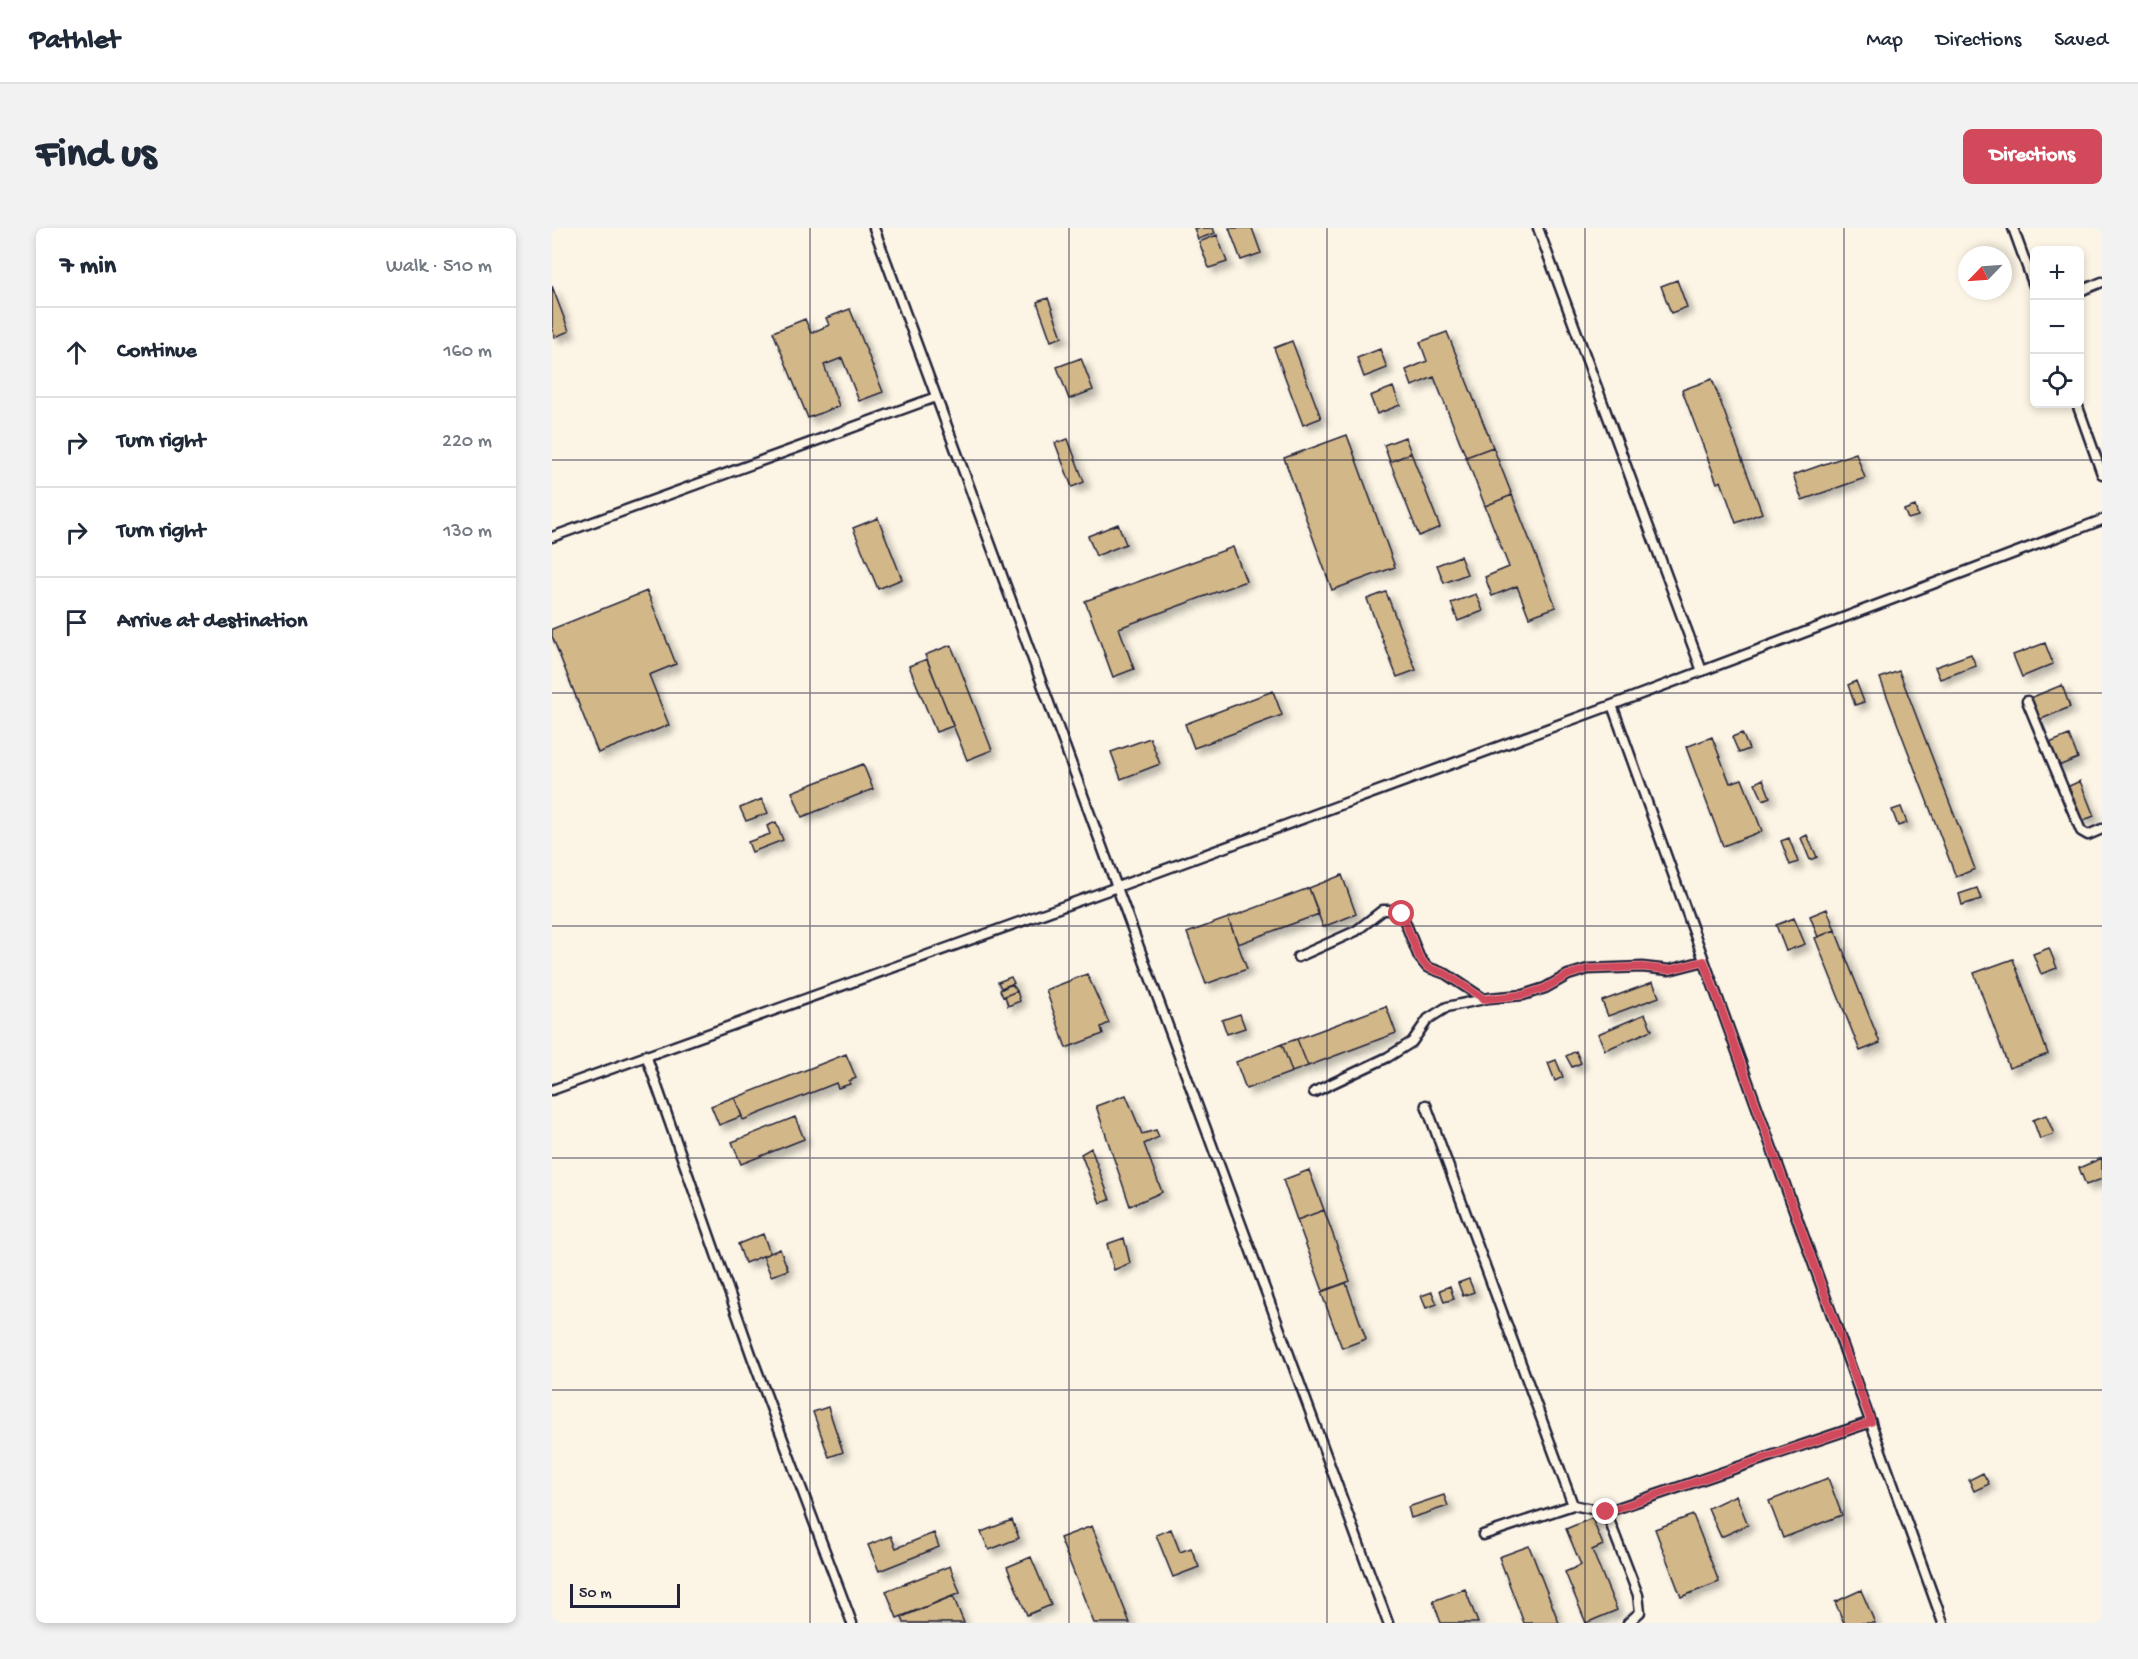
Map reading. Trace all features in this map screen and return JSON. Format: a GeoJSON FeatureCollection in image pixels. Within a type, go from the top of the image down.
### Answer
{"type":"FeatureCollection","features":[{"type":"Feature","properties":{"kind":"lane"},"geometry":{"type":"LineString","coordinates":[[874,228],[1388,1623]]}},
{"type":"Feature","properties":{"kind":"lane"},"geometry":{"type":"LineString","coordinates":[[1538,228],[1702,671]]}},
{"type":"Feature","properties":{"kind":"lane"},"geometry":{"type":"LineString","coordinates":[[2013,228],[2030,275]]}},
{"type":"Feature","properties":{"kind":"lane"},"geometry":{"type":"LineString","coordinates":[[2084,289],[2102,282]]}},
{"type":"Feature","properties":{"kind":"lane"},"geometry":{"type":"LineString","coordinates":[[552,537],[936,397]]}},
{"type":"Feature","properties":{"kind":"lane"},"geometry":{"type":"LineString","coordinates":[[2078,408],[2102,474]]}},
{"type":"Feature","properties":{"kind":"lane"},"geometry":{"type":"LineString","coordinates":[[552,1090],[1117,887],[1612,705],[2102,520]]}},
{"type":"Feature","properties":{"kind":"lane"},"geometry":{"type":"LineString","coordinates":[[2027,701],[2081,831],[2088,835],[2102,829]]}},
{"type":"Feature","properties":{"kind":"lane"},"geometry":{"type":"LineString","coordinates":[[1612,705],[1943,1623]]}},
{"type":"Feature","properties":{"kind":"lane"},"geometry":{"type":"LineString","coordinates":[[1298,957],[1356,931],[1383,910],[1395,910],[1402,914],[1419,957],[1427,967],[1446,974],[1484,999]]}},
{"type":"Feature","properties":{"kind":"lane"},"geometry":{"type":"LineString","coordinates":[[1314,1092],[1388,1057],[1412,1042],[1428,1019],[1447,1007],[1484,999],[1523,995],[1545,988],[1568,975],[1588,969],[1642,967],[1669,970],[1704,961]]}},
{"type":"Feature","properties":{"kind":"lane"},"geometry":{"type":"LineString","coordinates":[[646,1055],[752,1357],[852,1623]]}},
{"type":"Feature","properties":{"kind":"lane"},"geometry":{"type":"LineString","coordinates":[[1426,1105],[1573,1505]]}},
{"type":"Feature","properties":{"kind":"lane"},"geometry":{"type":"LineString","coordinates":[[1484,1535],[1573,1505],[1606,1512],[1871,1422]]}},
{"type":"Feature","properties":{"kind":"lane"},"geometry":{"type":"LineString","coordinates":[[1606,1512],[1638,1595],[1640,1612],[1628,1623]]}},
{"type":"Feature","properties":{"kind":"building"},"geometry":{"type":"Polygon","coordinates":[[[1194,228],[1213,228],[1215,233],[1198,239],[1194,228]]]}},
{"type":"Feature","properties":{"kind":"building"},"geometry":{"type":"Polygon","coordinates":[[[1229,228],[1252,228],[1261,253],[1241,260],[1229,228]]]}},
{"type":"Feature","properties":{"kind":"building"},"geometry":{"type":"Polygon","coordinates":[[[1217,235],[1227,262],[1209,268],[1199,242],[1217,235]]]}},
{"type":"Feature","properties":{"kind":"building"},"geometry":{"type":"Polygon","coordinates":[[[1677,280],[1687,307],[1671,313],[1661,286],[1677,280]]]}},
{"type":"Feature","properties":{"kind":"building"},"geometry":{"type":"Polygon","coordinates":[[[552,286],[569,331],[555,337],[552,329],[552,286]]]}},
{"type":"Feature","properties":{"kind":"building"},"geometry":{"type":"Polygon","coordinates":[[[1048,298],[1062,337],[1051,341],[1037,302],[1048,298]]]}},
{"type":"Feature","properties":{"kind":"building"},"geometry":{"type":"Polygon","coordinates":[[[850,309],[883,392],[859,401],[842,358],[824,365],[839,406],[808,418],[773,332],[805,319],[811,333],[829,325],[826,318],[850,309]]]}},
{"type":"Feature","properties":{"kind":"building"},"geometry":{"type":"Polygon","coordinates":[[[1447,332],[1493,447],[1466,457],[1434,377],[1412,386],[1406,370],[1427,361],[1420,342],[1447,332]]]}},
{"type":"Feature","properties":{"kind":"building"},"geometry":{"type":"Polygon","coordinates":[[[1292,341],[1321,418],[1303,425],[1274,348],[1292,341]]]}},
{"type":"Feature","properties":{"kind":"building"},"geometry":{"type":"Polygon","coordinates":[[[1380,349],[1387,368],[1364,377],[1357,358],[1380,349]]]}},
{"type":"Feature","properties":{"kind":"building"},"geometry":{"type":"Polygon","coordinates":[[[1081,358],[1093,390],[1069,399],[1057,367],[1081,358]]]}},
{"type":"Feature","properties":{"kind":"building"},"geometry":{"type":"Polygon","coordinates":[[[1712,379],[1762,513],[1736,523],[1721,481],[1717,483],[1682,390],[1712,379]]]}},
{"type":"Feature","properties":{"kind":"building"},"geometry":{"type":"Polygon","coordinates":[[[1393,387],[1400,405],[1377,414],[1370,396],[1393,387]]]}},
{"type":"Feature","properties":{"kind":"building"},"geometry":{"type":"Polygon","coordinates":[[[1347,435],[1395,567],[1332,590],[1284,458],[1347,435]]]}},
{"type":"Feature","properties":{"kind":"building"},"geometry":{"type":"Polygon","coordinates":[[[1405,437],[1411,453],[1390,462],[1384,445],[1405,437]]]}},
{"type":"Feature","properties":{"kind":"building"},"geometry":{"type":"Polygon","coordinates":[[[1068,439],[1084,482],[1072,487],[1055,443],[1068,439]]]}},
{"type":"Feature","properties":{"kind":"building"},"geometry":{"type":"Polygon","coordinates":[[[1493,447],[1512,495],[1485,506],[1466,457],[1493,447]]]}},
{"type":"Feature","properties":{"kind":"building"},"geometry":{"type":"Polygon","coordinates":[[[1411,453],[1440,527],[1419,536],[1390,462],[1411,453]]]}},
{"type":"Feature","properties":{"kind":"building"},"geometry":{"type":"Polygon","coordinates":[[[1856,453],[1865,478],[1802,500],[1793,475],[1856,453]]]}},
{"type":"Feature","properties":{"kind":"building"},"geometry":{"type":"Polygon","coordinates":[[[1512,495],[1556,607],[1529,617],[1517,586],[1492,596],[1485,577],[1509,567],[1485,506],[1512,495]]]}},
{"type":"Feature","properties":{"kind":"building"},"geometry":{"type":"Polygon","coordinates":[[[1915,506],[1918,516],[1908,519],[1904,510],[1915,506]]]}},
{"type":"Feature","properties":{"kind":"building"},"geometry":{"type":"Polygon","coordinates":[[[878,518],[902,579],[878,589],[853,528],[878,518]]]}},
{"type":"Feature","properties":{"kind":"building"},"geometry":{"type":"Polygon","coordinates":[[[1118,524],[1126,544],[1096,556],[1088,536],[1118,524]]]}},
{"type":"Feature","properties":{"kind":"building"},"geometry":{"type":"Polygon","coordinates":[[[1233,547],[1246,581],[1119,628],[1134,669],[1113,677],[1085,601],[1233,547]]]}},
{"type":"Feature","properties":{"kind":"building"},"geometry":{"type":"Polygon","coordinates":[[[1460,556],[1467,574],[1444,583],[1437,565],[1460,556]]]}},
{"type":"Feature","properties":{"kind":"building"},"geometry":{"type":"Polygon","coordinates":[[[647,591],[676,664],[649,675],[669,725],[598,753],[552,636],[552,629],[647,591]]]}},
{"type":"Feature","properties":{"kind":"building"},"geometry":{"type":"Polygon","coordinates":[[[1386,592],[1416,670],[1397,677],[1367,599],[1386,592]]]}},
{"type":"Feature","properties":{"kind":"building"},"geometry":{"type":"Polygon","coordinates":[[[1476,594],[1483,611],[1458,621],[1451,603],[1476,594]]]}},
{"type":"Feature","properties":{"kind":"building"},"geometry":{"type":"Polygon","coordinates":[[[2045,643],[2053,664],[2022,677],[2013,655],[2045,643]]]}},
{"type":"Feature","properties":{"kind":"building"},"geometry":{"type":"Polygon","coordinates":[[[951,645],[992,750],[967,760],[925,655],[951,645]]]}},
{"type":"Feature","properties":{"kind":"building"},"geometry":{"type":"Polygon","coordinates":[[[1971,654],[1976,666],[1940,679],[1935,667],[1971,654]]]}},
{"type":"Feature","properties":{"kind":"building"},"geometry":{"type":"Polygon","coordinates":[[[927,659],[953,726],[936,732],[909,666],[927,659]]]}},
{"type":"Feature","properties":{"kind":"building"},"geometry":{"type":"Polygon","coordinates":[[[1899,671],[1975,869],[1956,877],[1880,678],[1899,671]]]}},
{"type":"Feature","properties":{"kind":"building"},"geometry":{"type":"Polygon","coordinates":[[[1856,681],[1864,702],[1855,705],[1848,685],[1856,681]]]}},
{"type":"Feature","properties":{"kind":"building"},"geometry":{"type":"Polygon","coordinates":[[[2062,685],[2070,707],[2039,720],[2030,698],[2062,685]]]}},
{"type":"Feature","properties":{"kind":"building"},"geometry":{"type":"Polygon","coordinates":[[[1273,691],[1282,715],[1194,748],[1185,724],[1273,691]]]}},
{"type":"Feature","properties":{"kind":"building"},"geometry":{"type":"Polygon","coordinates":[[[1742,733],[1749,749],[1739,753],[1732,737],[1742,733]]]}},
{"type":"Feature","properties":{"kind":"building"},"geometry":{"type":"Polygon","coordinates":[[[2069,735],[2078,758],[2056,767],[2047,744],[2069,735]]]}},
{"type":"Feature","properties":{"kind":"building"},"geometry":{"type":"Polygon","coordinates":[[[1712,737],[1730,783],[1742,779],[1762,831],[1723,846],[1686,747],[1712,737]]]}},
{"type":"Feature","properties":{"kind":"building"},"geometry":{"type":"Polygon","coordinates":[[[1150,738],[1160,764],[1121,779],[1111,752],[1150,738]]]}},
{"type":"Feature","properties":{"kind":"building"},"geometry":{"type":"Polygon","coordinates":[[[863,764],[873,789],[802,817],[792,792],[863,764]]]}},
{"type":"Feature","properties":{"kind":"building"},"geometry":{"type":"Polygon","coordinates":[[[1763,779],[1770,797],[1763,800],[1755,783],[1763,779]]]}},
{"type":"Feature","properties":{"kind":"building"},"geometry":{"type":"Polygon","coordinates":[[[2080,781],[2094,816],[2081,821],[2067,787],[2080,781]]]}},
{"type":"Feature","properties":{"kind":"building"},"geometry":{"type":"Polygon","coordinates":[[[762,799],[768,813],[746,821],[740,808],[762,799]]]}},
{"type":"Feature","properties":{"kind":"building"},"geometry":{"type":"Polygon","coordinates":[[[1901,807],[1907,823],[1898,826],[1892,810],[1901,807]]]}},
{"type":"Feature","properties":{"kind":"building"},"geometry":{"type":"Polygon","coordinates":[[[776,822],[783,840],[752,852],[748,842],[770,834],[767,826],[776,822]]]}},
{"type":"Feature","properties":{"kind":"building"},"geometry":{"type":"Polygon","coordinates":[[[1807,835],[1817,857],[1810,860],[1801,838],[1807,835]]]}},
{"type":"Feature","properties":{"kind":"building"},"geometry":{"type":"Polygon","coordinates":[[[1789,838],[1798,862],[1790,865],[1781,841],[1789,838]]]}},
{"type":"Feature","properties":{"kind":"building"},"geometry":{"type":"Polygon","coordinates":[[[1342,875],[1356,914],[1323,927],[1309,888],[1342,875]]]}},
{"type":"Feature","properties":{"kind":"building"},"geometry":{"type":"Polygon","coordinates":[[[1309,888],[1319,914],[1238,944],[1228,918],[1309,888]]]}},
{"type":"Feature","properties":{"kind":"building"},"geometry":{"type":"Polygon","coordinates":[[[1977,888],[1981,899],[1962,905],[1959,894],[1977,888]]]}},
{"type":"Feature","properties":{"kind":"building"},"geometry":{"type":"Polygon","coordinates":[[[1827,909],[1835,930],[1818,937],[1810,916],[1827,909]]]}},
{"type":"Feature","properties":{"kind":"building"},"geometry":{"type":"Polygon","coordinates":[[[1228,918],[1247,969],[1206,984],[1187,933],[1228,918]]]}},
{"type":"Feature","properties":{"kind":"building"},"geometry":{"type":"Polygon","coordinates":[[[1794,918],[1805,944],[1786,951],[1776,925],[1794,918]]]}},
{"type":"Feature","properties":{"kind":"building"},"geometry":{"type":"Polygon","coordinates":[[[1835,930],[1880,1043],[1860,1051],[1815,938],[1835,930]]]}},
{"type":"Feature","properties":{"kind":"building"},"geometry":{"type":"Polygon","coordinates":[[[2049,948],[2057,968],[2041,974],[2033,954],[2049,948]]]}},
{"type":"Feature","properties":{"kind":"building"},"geometry":{"type":"Polygon","coordinates":[[[2013,959],[2048,1054],[2009,1068],[1974,973],[2013,959]]]}},
{"type":"Feature","properties":{"kind":"building"},"geometry":{"type":"Polygon","coordinates":[[[1087,974],[1109,1023],[1101,1027],[1103,1034],[1066,1048],[1046,990],[1087,974]]]}},
{"type":"Feature","properties":{"kind":"building"},"geometry":{"type":"Polygon","coordinates":[[[1011,977],[1014,983],[1001,988],[998,982],[1011,977]]]}},
{"type":"Feature","properties":{"kind":"building"},"geometry":{"type":"Polygon","coordinates":[[[1653,982],[1659,997],[1608,1016],[1602,1001],[1653,982]]]}},
{"type":"Feature","properties":{"kind":"building"},"geometry":{"type":"Polygon","coordinates":[[[1012,984],[1017,991],[1003,997],[1000,990],[1012,984]]]}},
{"type":"Feature","properties":{"kind":"building"},"geometry":{"type":"Polygon","coordinates":[[[1017,991],[1020,1001],[1008,1006],[1005,996],[1017,991]]]}},
{"type":"Feature","properties":{"kind":"building"},"geometry":{"type":"Polygon","coordinates":[[[1386,1006],[1396,1033],[1308,1066],[1297,1039],[1386,1006]]]}},
{"type":"Feature","properties":{"kind":"building"},"geometry":{"type":"Polygon","coordinates":[[[1240,1014],[1245,1028],[1227,1034],[1222,1020],[1240,1014]]]}},
{"type":"Feature","properties":{"kind":"building"},"geometry":{"type":"Polygon","coordinates":[[[1645,1014],[1652,1030],[1605,1050],[1598,1034],[1645,1014]]]}},
{"type":"Feature","properties":{"kind":"building"},"geometry":{"type":"Polygon","coordinates":[[[1297,1039],[1308,1066],[1292,1072],[1282,1044],[1297,1039]]]}},
{"type":"Feature","properties":{"kind":"building"},"geometry":{"type":"Polygon","coordinates":[[[1282,1044],[1292,1072],[1246,1089],[1236,1062],[1282,1044]]]}},
{"type":"Feature","properties":{"kind":"building"},"geometry":{"type":"Polygon","coordinates":[[[1576,1051],[1581,1063],[1572,1067],[1566,1056],[1576,1051]]]}},
{"type":"Feature","properties":{"kind":"building"},"geometry":{"type":"Polygon","coordinates":[[[846,1054],[856,1078],[849,1081],[850,1084],[838,1088],[836,1083],[743,1120],[735,1098],[846,1054]]]}},
{"type":"Feature","properties":{"kind":"building"},"geometry":{"type":"Polygon","coordinates":[[[1556,1060],[1563,1077],[1555,1081],[1548,1063],[1556,1060]]]}},
{"type":"Feature","properties":{"kind":"building"},"geometry":{"type":"Polygon","coordinates":[[[1126,1095],[1142,1134],[1156,1130],[1159,1137],[1144,1144],[1162,1192],[1130,1206],[1096,1106],[1126,1095]]]}},
{"type":"Feature","properties":{"kind":"building"},"geometry":{"type":"Polygon","coordinates":[[[734,1097],[742,1116],[719,1125],[711,1106],[734,1097]]]}},
{"type":"Feature","properties":{"kind":"building"},"geometry":{"type":"Polygon","coordinates":[[[2046,1115],[2054,1134],[2040,1139],[2033,1120],[2046,1115]]]}},
{"type":"Feature","properties":{"kind":"building"},"geometry":{"type":"Polygon","coordinates":[[[795,1117],[804,1139],[741,1164],[732,1142],[795,1117]]]}},
{"type":"Feature","properties":{"kind":"building"},"geometry":{"type":"Polygon","coordinates":[[[1091,1148],[1110,1200],[1100,1203],[1081,1154],[1091,1148]]]}},
{"type":"Feature","properties":{"kind":"building"},"geometry":{"type":"Polygon","coordinates":[[[2102,1158],[2102,1179],[2086,1185],[2079,1168],[2102,1158]]]}},
{"type":"Feature","properties":{"kind":"building"},"geometry":{"type":"Polygon","coordinates":[[[1309,1170],[1324,1210],[1297,1220],[1283,1180],[1309,1170]]]}},
{"type":"Feature","properties":{"kind":"building"},"geometry":{"type":"Polygon","coordinates":[[[1324,1210],[1350,1281],[1323,1291],[1297,1220],[1324,1210]]]}},
{"type":"Feature","properties":{"kind":"building"},"geometry":{"type":"Polygon","coordinates":[[[763,1234],[770,1253],[745,1263],[738,1244],[763,1234]]]}},
{"type":"Feature","properties":{"kind":"building"},"geometry":{"type":"Polygon","coordinates":[[[1124,1238],[1130,1263],[1114,1270],[1107,1244],[1124,1238]]]}},
{"type":"Feature","properties":{"kind":"building"},"geometry":{"type":"Polygon","coordinates":[[[780,1249],[788,1270],[771,1276],[763,1256],[780,1249]]]}},
{"type":"Feature","properties":{"kind":"building"},"geometry":{"type":"Polygon","coordinates":[[[1469,1279],[1474,1292],[1463,1296],[1458,1283],[1469,1279]]]}},
{"type":"Feature","properties":{"kind":"building"},"geometry":{"type":"Polygon","coordinates":[[[1346,1283],[1366,1339],[1342,1348],[1321,1292],[1346,1283]]]}},
{"type":"Feature","properties":{"kind":"building"},"geometry":{"type":"Polygon","coordinates":[[[1450,1286],[1454,1299],[1444,1302],[1440,1290],[1450,1286]]]}},
{"type":"Feature","properties":{"kind":"building"},"geometry":{"type":"Polygon","coordinates":[[[1432,1292],[1437,1304],[1426,1308],[1421,1296],[1432,1292]]]}},
{"type":"Feature","properties":{"kind":"building"},"geometry":{"type":"Polygon","coordinates":[[[828,1407],[843,1452],[829,1457],[813,1412],[828,1407]]]}},
{"type":"Feature","properties":{"kind":"building"},"geometry":{"type":"Polygon","coordinates":[[[1983,1473],[1989,1484],[1974,1491],[1969,1480],[1983,1473]]]}},
{"type":"Feature","properties":{"kind":"building"},"geometry":{"type":"Polygon","coordinates":[[[1828,1478],[1842,1515],[1783,1538],[1769,1501],[1828,1478]]]}},
{"type":"Feature","properties":{"kind":"building"},"geometry":{"type":"Polygon","coordinates":[[[1444,1495],[1448,1506],[1411,1518],[1408,1507],[1444,1495]]]}},
{"type":"Feature","properties":{"kind":"building"},"geometry":{"type":"Polygon","coordinates":[[[1736,1495],[1748,1525],[1721,1537],[1708,1508],[1736,1495]]]}},
{"type":"Feature","properties":{"kind":"building"},"geometry":{"type":"Polygon","coordinates":[[[1693,1515],[1719,1582],[1681,1597],[1655,1529],[1693,1515]]]}},
{"type":"Feature","properties":{"kind":"building"},"geometry":{"type":"Polygon","coordinates":[[[1592,1518],[1603,1545],[1592,1550],[1617,1610],[1586,1623],[1565,1572],[1581,1565],[1566,1529],[1592,1518]]]}},
{"type":"Feature","properties":{"kind":"building"},"geometry":{"type":"Polygon","coordinates":[[[1012,1520],[1019,1538],[989,1550],[981,1532],[1012,1520]]]}},
{"type":"Feature","properties":{"kind":"building"},"geometry":{"type":"Polygon","coordinates":[[[1092,1526],[1130,1623],[1094,1623],[1060,1538],[1092,1526]]]}},
{"type":"Feature","properties":{"kind":"building"},"geometry":{"type":"Polygon","coordinates":[[[1171,1529],[1180,1552],[1191,1548],[1199,1567],[1173,1577],[1156,1535],[1171,1529]]]}},
{"type":"Feature","properties":{"kind":"building"},"geometry":{"type":"Polygon","coordinates":[[[934,1533],[939,1547],[879,1571],[868,1545],[891,1536],[896,1548],[934,1533]]]}},
{"type":"Feature","properties":{"kind":"building"},"geometry":{"type":"Polygon","coordinates":[[[1529,1546],[1559,1623],[1524,1623],[1499,1557],[1529,1546]]]}},
{"type":"Feature","properties":{"kind":"building"},"geometry":{"type":"Polygon","coordinates":[[[1031,1557],[1051,1605],[1027,1615],[1007,1567],[1031,1557]]]}},
{"type":"Feature","properties":{"kind":"building"},"geometry":{"type":"Polygon","coordinates":[[[950,1566],[960,1593],[897,1618],[886,1591],[950,1566]]]}},
{"type":"Feature","properties":{"kind":"building"},"geometry":{"type":"Polygon","coordinates":[[[1465,1589],[1478,1623],[1441,1623],[1433,1601],[1465,1589]]]}},
{"type":"Feature","properties":{"kind":"building"},"geometry":{"type":"Polygon","coordinates":[[[1861,1590],[1875,1623],[1844,1623],[1835,1602],[1861,1590]]]}},
{"type":"Feature","properties":{"kind":"building"},"geometry":{"type":"Polygon","coordinates":[[[953,1596],[964,1623],[904,1623],[902,1617],[953,1596]]]}},
{"type":"Feature","properties":{"kind":"route"},"geometry":{"type":"LineString","coordinates":[[1402,914],[1419,957],[1427,967],[1446,974],[1484,999],[1523,995],[1545,988],[1568,975],[1588,969],[1642,967],[1669,970],[1704,961],[1871,1422],[1606,1512]]}}]}
